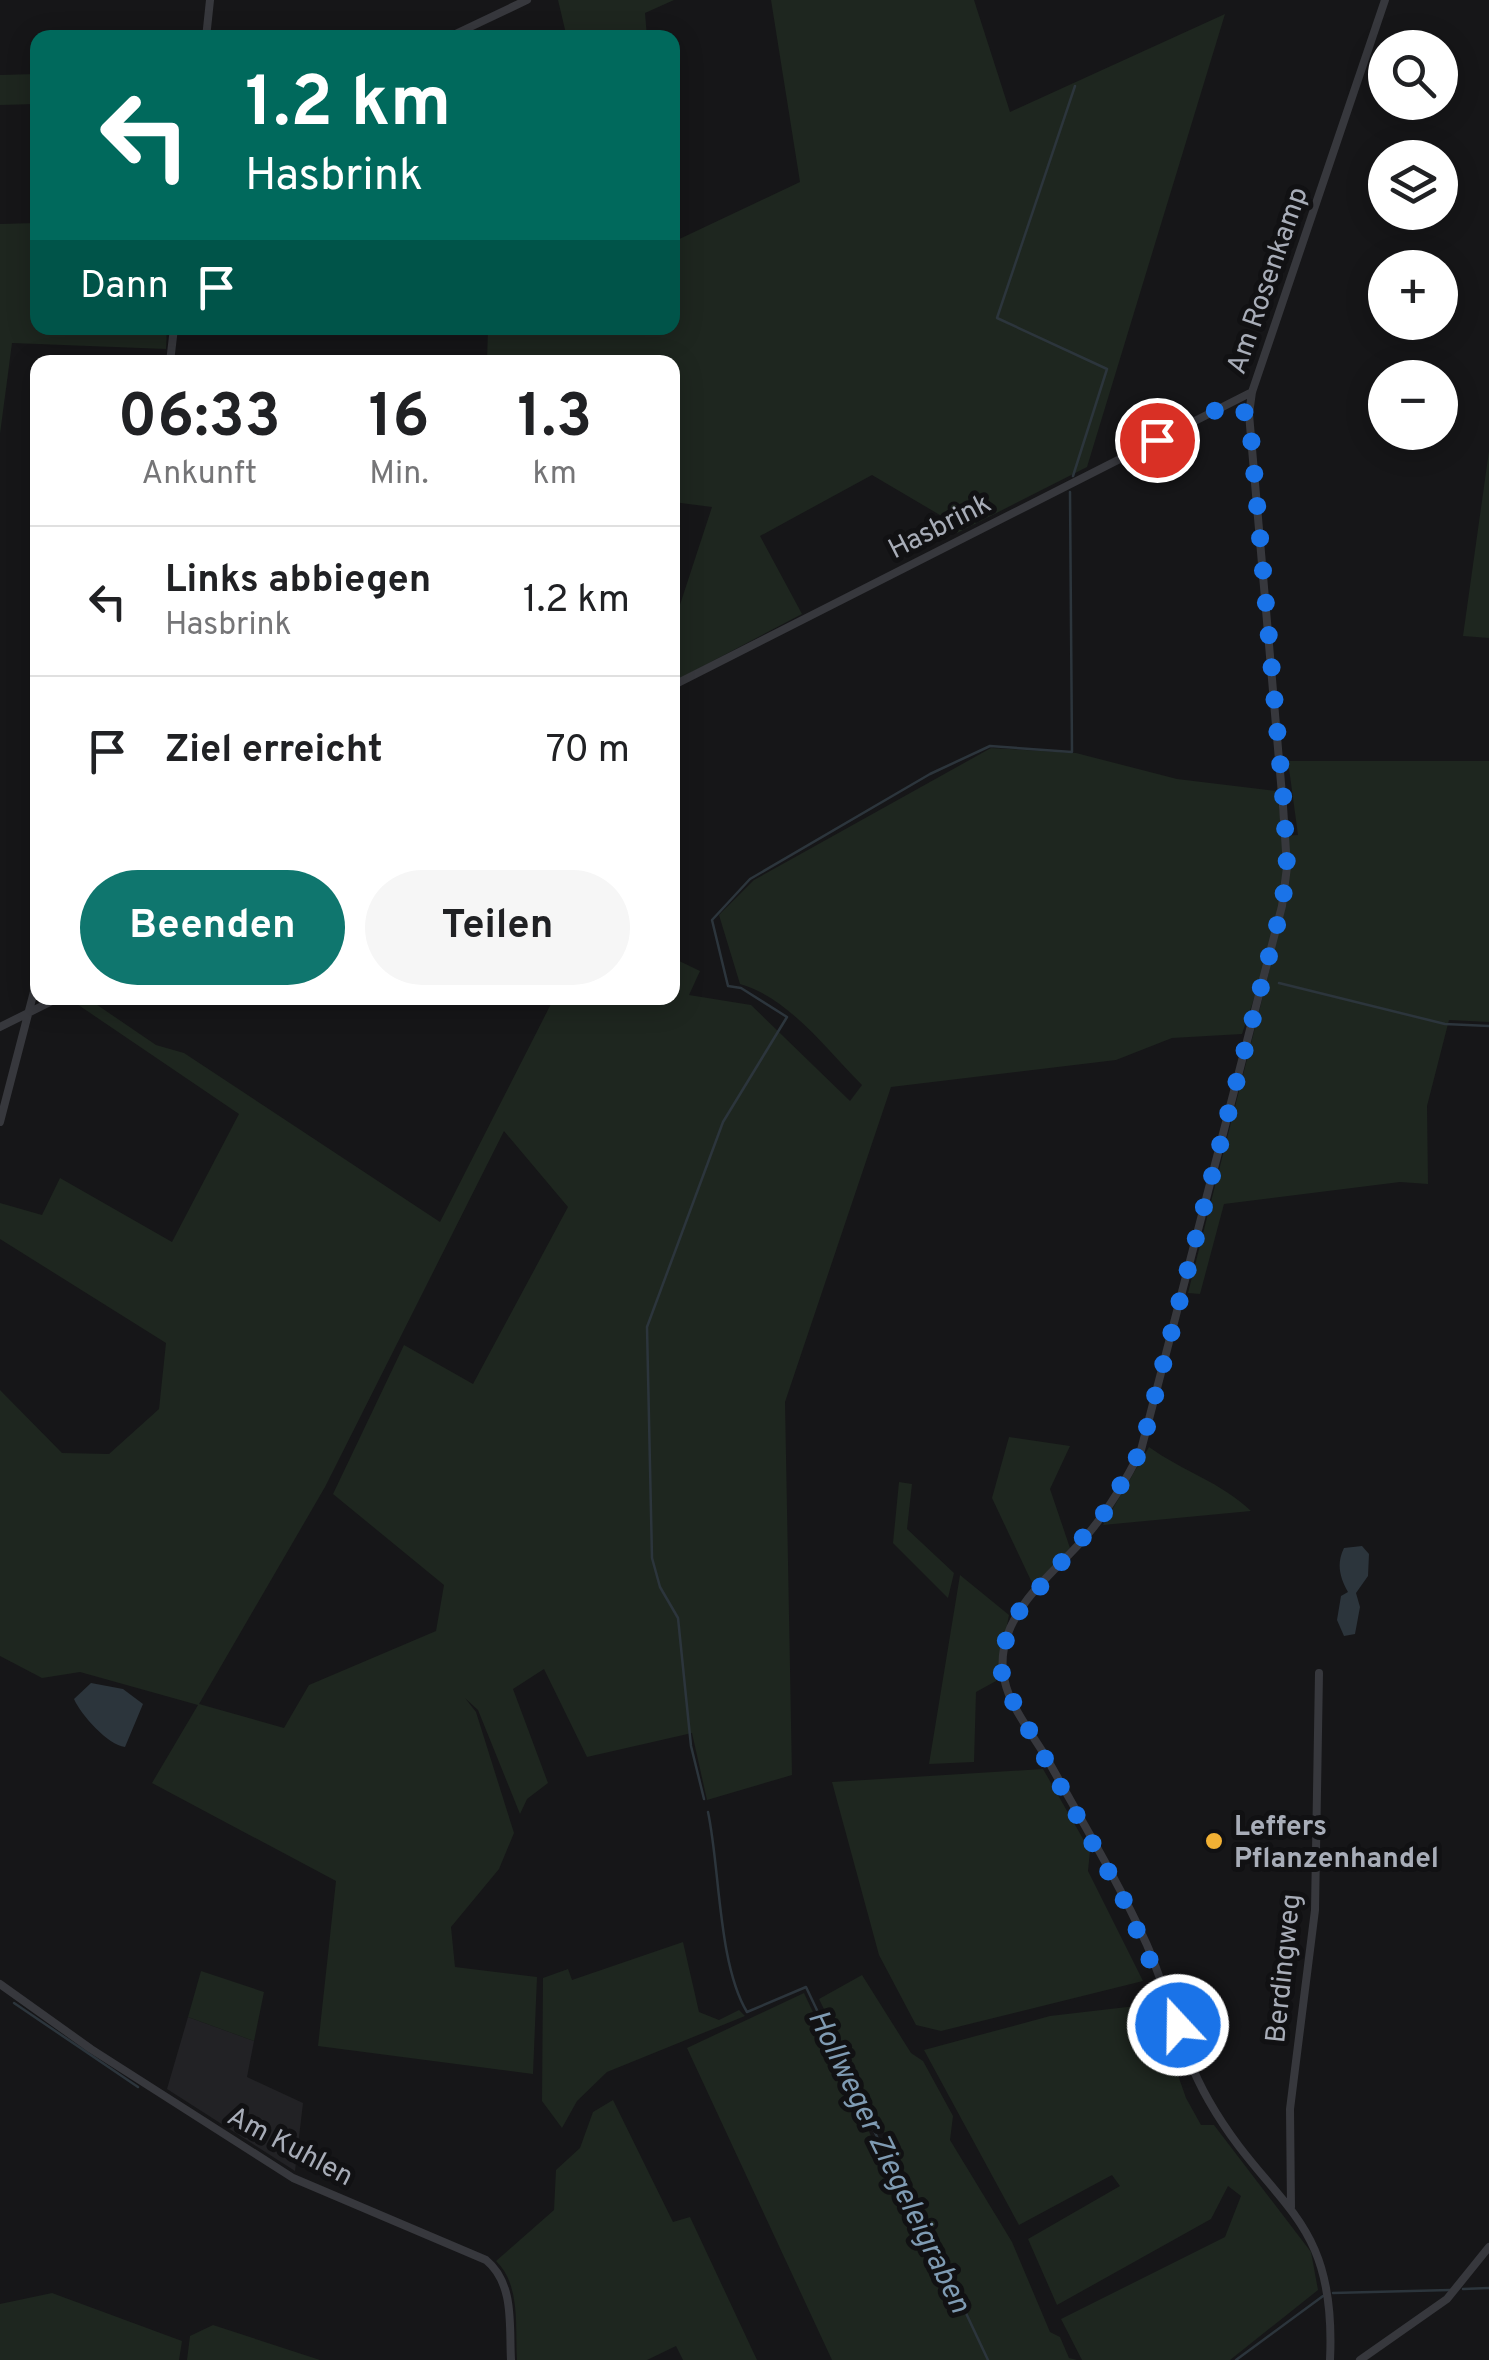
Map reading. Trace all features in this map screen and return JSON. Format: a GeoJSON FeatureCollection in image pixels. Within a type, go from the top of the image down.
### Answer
{"type":"FeatureCollection","features":[{"type":"Feature","properties":{"kind":"street"},"geometry":{"type":"LineString","coordinates":[[207,30],[210,0]]}},
{"type":"Feature","properties":{"kind":"street"},"geometry":{"type":"LineString","coordinates":[[464,30],[526,0]]}},
{"type":"Feature","properties":{"kind":"street","name":"Am Rosenkamp"},"geometry":{"type":"LineString","coordinates":[[1332,2358],[1318,2252],[1292,2206],[1208,2100],[1146,1945],[1001,1680],[1006,1639],[1020,1610],[1105,1512],[1141,1450],[1282,906],[1287,867],[1284,806],[1249,414],[1252,392],[1385,0]]}},
{"type":"Feature","properties":{"kind":"street","name":"Hasbrink"},"geometry":{"type":"LineString","coordinates":[[680,682],[1252,392]]}},
{"type":"Feature","properties":{"kind":"street"},"geometry":{"type":"LineString","coordinates":[[1226,405],[1249,414]]}},
{"type":"Feature","properties":{"kind":"street"},"geometry":{"type":"LineString","coordinates":[[0,1122],[30,1005]]}},
{"type":"Feature","properties":{"kind":"street"},"geometry":{"type":"LineString","coordinates":[[0,1027],[43,1005]]}},
{"type":"Feature","properties":{"kind":"street","name":"Berdingweg"},"geometry":{"type":"LineString","coordinates":[[1292,2206],[1295,2193],[1290,2109],[1315,1910],[1319,1673]]}},
{"type":"Feature","properties":{"kind":"street","name":"Am Kuhlen"},"geometry":{"type":"LineString","coordinates":[[0,1984],[118,2067],[294,2178],[486,2260],[496,2268],[506,2292],[511,2360]]}},
{"type":"Feature","properties":{"kind":"street"},"geometry":{"type":"LineString","coordinates":[[1360,2360],[1447,2300],[1489,2246]]}},
{"type":"Feature","properties":{"kind":"shaded area"},"geometry":{"type":"Polygon","coordinates":[[[558,0],[674,0],[645,13],[646,30],[565,30],[558,0]]]}},
{"type":"Feature","properties":{"kind":"shaded area"},"geometry":{"type":"Polygon","coordinates":[[[771,0],[974,0],[1010,112],[1225,14],[1087,467],[957,533],[945,518],[872,475],[760,536],[802,614],[680,678],[680,605],[712,507],[680,503],[680,355],[487,355],[488,335],[680,335],[680,239],[800,182],[771,0]]]}},
{"type":"Feature","properties":{"kind":"shaded area"},"geometry":{"type":"Polygon","coordinates":[[[30,74],[30,104],[0,105],[0,75],[30,74]]]}},
{"type":"Feature","properties":{"kind":"shaded area"},"geometry":{"type":"Polygon","coordinates":[[[30,223],[30,335],[167,335],[166,349],[12,343],[0,434],[0,224],[30,223]]]}},
{"type":"Feature","properties":{"kind":"shaded area"},"geometry":{"type":"Polygon","coordinates":[[[1489,451],[1489,638],[1463,636],[1489,451]]]}},
{"type":"Feature","properties":{"kind":"shaded area"},"geometry":{"type":"Polygon","coordinates":[[[991,748],[1076,753],[1177,779],[1277,791],[1283,836],[1298,835],[1288,761],[1489,761],[1489,1022],[1449,1020],[1427,1106],[1428,1184],[1400,1182],[1224,1204],[1200,1294],[1188,1293],[1270,968],[1266,963],[1242,1034],[1172,1038],[1116,1060],[891,1087],[785,1402],[792,1775],[707,1800],[692,1733],[587,1757],[544,1669],[513,1689],[548,1783],[527,1799],[520,1814],[478,1710],[465,1698],[476,1712],[514,1833],[499,1869],[451,1927],[455,1967],[537,1977],[533,2074],[318,2046],[336,1881],[152,1783],[198,1705],[80,1672],[42,1678],[0,1656],[0,1390],[62,1453],[109,1454],[159,1409],[166,1343],[0,1239],[0,1203],[42,1215],[60,1178],[172,1242],[239,1114],[78,1005],[97,1005],[156,1045],[184,1053],[440,1222],[550,1005],[680,1005],[680,961],[700,971],[689,995],[751,1005],[850,1101],[862,1085],[821,1041],[774,1000],[740,984],[719,915],[754,880],[991,748]],[[504,1131],[325,1487],[199,1704],[284,1728],[309,1685],[436,1631],[444,1585],[333,1494],[404,1345],[473,1384],[568,1207],[504,1131]]]}},
{"type":"Feature","properties":{"kind":"shaded area"},"geometry":{"type":"Polygon","coordinates":[[[1009,1437],[1070,1446],[1050,1489],[1070,1548],[1034,1587],[992,1498],[1009,1437]]]}},
{"type":"Feature","properties":{"kind":"shaded area"},"geometry":{"type":"Polygon","coordinates":[[[1149,1447],[1227,1492],[1251,1511],[1103,1525],[1149,1447]]]}},
{"type":"Feature","properties":{"kind":"shaded area"},"geometry":{"type":"Polygon","coordinates":[[[899,1482],[912,1484],[907,1529],[954,1573],[948,1598],[893,1543],[899,1482]]]}},
{"type":"Feature","properties":{"kind":"shaded area"},"geometry":{"type":"Polygon","coordinates":[[[1362,1546],[1369,1554],[1368,1576],[1356,1593],[1360,1607],[1355,1634],[1344,1636],[1337,1620],[1341,1596],[1348,1592],[1340,1560],[1344,1548],[1362,1546]]]}},
{"type":"Feature","properties":{"kind":"shaded area"},"geometry":{"type":"Polygon","coordinates":[[[960,1575],[1009,1615],[996,1681],[976,1692],[974,1762],[929,1764],[960,1575]]]}},
{"type":"Feature","properties":{"kind":"shaded area"},"geometry":{"type":"Polygon","coordinates":[[[91,1683],[123,1689],[143,1704],[125,1747],[96,1728],[74,1699],[91,1683]]]}},
{"type":"Feature","properties":{"kind":"shaded area"},"geometry":{"type":"Polygon","coordinates":[[[1043,1769],[1090,1851],[1088,1871],[1143,1981],[941,2031],[916,2025],[879,1955],[832,1782],[1043,1769]]]}},
{"type":"Feature","properties":{"kind":"shaded area"},"geometry":{"type":"Polygon","coordinates":[[[683,1942],[699,2012],[719,2020],[739,2010],[745,2016],[607,2072],[577,2101],[562,2128],[542,2101],[543,1978],[568,1969],[572,1980],[683,1942]]]}},
{"type":"Feature","properties":{"kind":"shaded area"},"geometry":{"type":"Polygon","coordinates":[[[201,1971],[264,1992],[254,2041],[188,2017],[201,1971]]]}},
{"type":"Feature","properties":{"kind":"shaded area"},"geometry":{"type":"Polygon","coordinates":[[[862,1975],[911,2053],[923,2061],[953,2116],[950,2140],[1012,2242],[1050,2332],[1060,2337],[1069,2358],[1077,2360],[832,2360],[687,2048],[804,1993],[933,2268],[947,2260],[819,1999],[862,1975]]]}},
{"type":"Feature","properties":{"kind":"shaded area"},"geometry":{"type":"Polygon","coordinates":[[[1153,2004],[1186,2098],[1201,2125],[1214,2125],[1311,2252],[1318,2290],[1230,2360],[1082,2360],[1061,2319],[1225,2237],[1241,2196],[1228,2186],[1211,2219],[1057,2305],[1028,2239],[1120,2186],[1112,2175],[1019,2225],[924,2050],[1050,2016],[1153,2004]]]}},
{"type":"Feature","properties":{"kind":"shaded area"},"geometry":{"type":"Polygon","coordinates":[[[188,2017],[254,2041],[247,2077],[303,2103],[295,2171],[167,2089],[188,2017]]]}},
{"type":"Feature","properties":{"kind":"shaded area"},"geometry":{"type":"Polygon","coordinates":[[[613,2100],[673,2222],[690,2217],[757,2360],[683,2360],[676,2346],[647,2360],[517,2360],[513,2294],[496,2261],[554,2210],[556,2170],[580,2148],[593,2112],[613,2100]]]}},
{"type":"Feature","properties":{"kind":"shaded area"},"geometry":{"type":"Polygon","coordinates":[[[52,2293],[182,2341],[179,2360],[0,2360],[0,2304],[52,2293]]]}},
{"type":"Feature","properties":{"kind":"shaded area"},"geometry":{"type":"Polygon","coordinates":[[[213,2325],[320,2360],[187,2360],[190,2336],[213,2325]]]}},
{"type":"Feature","properties":{"kind":"waterway"},"geometry":{"type":"LineString","coordinates":[[1073,476],[1107,369],[997,318],[1075,86]]}},
{"type":"Feature","properties":{"kind":"waterway","name":"Hollweger Ziegeleigraben"},"geometry":{"type":"LineString","coordinates":[[704,1799],[691,1746],[678,1618],[660,1587],[652,1558],[647,1327],[723,1122],[787,1017],[741,988],[728,986],[712,920],[750,879],[930,774],[990,746],[1072,752],[1070,492]]}},
{"type":"Feature","properties":{"kind":"waterway"},"geometry":{"type":"LineString","coordinates":[[1279,983],[1445,1024],[1489,1026]]}},
{"type":"Feature","properties":{"kind":"waterway","name":"Hollweger Ziegeleigraben"},"geometry":{"type":"LineString","coordinates":[[708,1812],[730,1968],[747,2012],[806,1987],[925,2238],[933,2243],[988,2360]]}},
{"type":"Feature","properties":{"kind":"waterway"},"geometry":{"type":"LineString","coordinates":[[14,2003],[138,2087]]}},
{"type":"Feature","properties":{"kind":"waterway"},"geometry":{"type":"LineString","coordinates":[[1463,2289],[1489,2288]]}},
{"type":"Feature","properties":{"kind":"waterway"},"geometry":{"type":"LineString","coordinates":[[1333,2293],[1450,2290]]}},
{"type":"Feature","properties":{"kind":"waterway"},"geometry":{"type":"LineString","coordinates":[[1236,2360],[1323,2296]]}},
{"type":"Feature","properties":{"kind":"place","name":"Leffers Pflanzenhandel"},"geometry":{"type":"Point","coordinates":[1214,1841]}},
{"type":"Feature","properties":{"kind":"route"},"geometry":{"type":"LineString","coordinates":[[1157,440],[1226,405],[1242,408],[1249,414],[1287,867],[1282,906],[1141,1450],[1087,1536],[1020,1610],[1006,1639],[1001,1680],[1122,1896],[1178,2025]]}}]}
